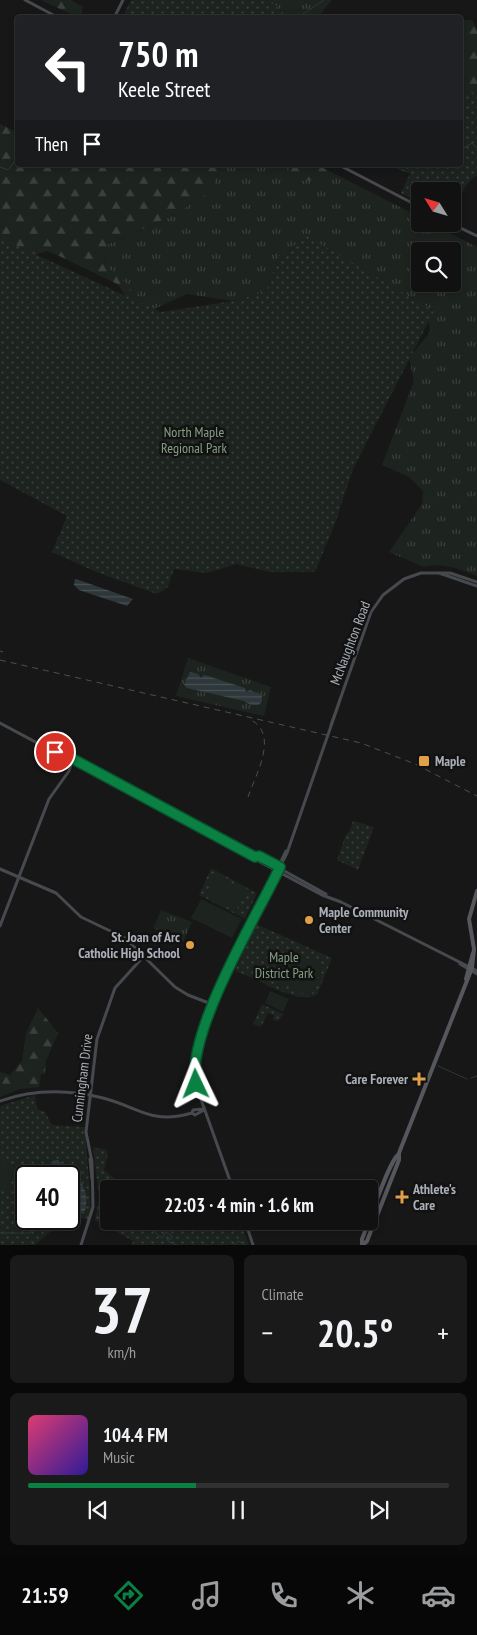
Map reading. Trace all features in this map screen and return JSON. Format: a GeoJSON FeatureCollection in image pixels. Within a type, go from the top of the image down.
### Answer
{"type":"FeatureCollection","features":[{"type":"Feature","properties":{"kind":"main road"},"geometry":{"type":"LineString","coordinates":[[363,1245],[362,1239],[394,1157],[398,1155],[470,969],[474,951],[469,919],[477,891]]}},
{"type":"Feature","properties":{"kind":"street"},"geometry":{"type":"LineString","coordinates":[[25,0],[52,15]]}},
{"type":"Feature","properties":{"kind":"street"},"geometry":{"type":"LineString","coordinates":[[116,15],[123,0]]}},
{"type":"Feature","properties":{"kind":"street"},"geometry":{"type":"LineString","coordinates":[[343,167],[411,202]]}},
{"type":"Feature","properties":{"kind":"street"},"geometry":{"type":"LineString","coordinates":[[461,228],[477,236]]}},
{"type":"Feature","properties":{"kind":"street","name":"McNaughton Road"},"geometry":{"type":"LineString","coordinates":[[438,572],[477,586]]}},
{"type":"Feature","properties":{"kind":"street","name":"McNaughton Road"},"geometry":{"type":"LineString","coordinates":[[230,1180],[196,1084],[194,1066],[200,1039],[286,851],[331,725],[337,714],[339,702],[371,612],[382,595],[394,585],[415,575],[450,572],[477,582]]}},
{"type":"Feature","properties":{"kind":"street"},"geometry":{"type":"LineString","coordinates":[[0,722],[255,857],[259,856],[327,895],[477,972]]}},
{"type":"Feature","properties":{"kind":"street"},"geometry":{"type":"LineString","coordinates":[[0,926],[49,799],[72,760]]}},
{"type":"Feature","properties":{"kind":"street"},"geometry":{"type":"LineString","coordinates":[[0,869],[56,893],[81,917],[122,936],[175,987],[214,1005]]}},
{"type":"Feature","properties":{"kind":"street","name":"Cunningham Drive"},"geometry":{"type":"LineString","coordinates":[[81,1245],[92,1215],[93,1184],[86,1132],[97,1039],[113,991],[144,956]]}},
{"type":"Feature","properties":{"kind":"street"},"geometry":{"type":"LineString","coordinates":[[0,1101],[33,1092],[59,1091],[104,1098],[153,1116],[171,1118],[192,1113],[193,1110],[204,1110]]}},
{"type":"Feature","properties":{"kind":"street"},"geometry":{"type":"LineString","coordinates":[[248,1230],[253,1245]]}},
{"type":"Feature","properties":{"kind":"green space"},"geometry":{"type":"Polygon","coordinates":[[[41,0],[71,0],[83,7],[81,15],[73,15],[41,0]]]}},
{"type":"Feature","properties":{"kind":"green space"},"geometry":{"type":"Polygon","coordinates":[[[131,0],[270,0],[285,15],[124,15],[131,0]]]}},
{"type":"Feature","properties":{"kind":"green space"},"geometry":{"type":"Polygon","coordinates":[[[270,0],[332,0],[320,15],[285,15],[270,0]]]}},
{"type":"Feature","properties":{"kind":"green space"},"geometry":{"type":"Polygon","coordinates":[[[472,20],[477,29],[477,176],[472,178],[467,185],[461,184],[461,182],[405,172],[394,167],[463,167],[463,21],[472,20]]]}},
{"type":"Feature","properties":{"kind":"green space"},"geometry":{"type":"Polygon","coordinates":[[[463,89],[477,94],[477,175],[468,182],[461,194],[461,182],[411,182],[411,198],[401,193],[410,173],[396,167],[463,167],[463,89]]]}},
{"type":"Feature","properties":{"kind":"green space"},"geometry":{"type":"Polygon","coordinates":[[[0,124],[15,131],[15,167],[218,167],[220,170],[210,191],[174,215],[108,244],[104,264],[140,295],[57,255],[46,251],[32,256],[14,245],[0,241],[0,124]]]}},
{"type":"Feature","properties":{"kind":"green space"},"geometry":{"type":"Polygon","coordinates":[[[218,167],[321,167],[411,212],[411,232],[448,232],[477,247],[477,576],[444,566],[424,567],[389,552],[422,504],[423,491],[409,477],[382,465],[414,381],[409,358],[430,332],[429,320],[433,310],[355,266],[279,256],[266,292],[233,301],[187,294],[139,316],[104,264],[108,244],[174,215],[210,191],[220,170],[218,167]]]}},
{"type":"Feature","properties":{"kind":"green space"},"geometry":{"type":"Polygon","coordinates":[[[289,167],[321,167],[333,173],[326,180],[298,181],[288,172],[289,167]]]}},
{"type":"Feature","properties":{"kind":"green space","name":"North Maple Regional Park"},"geometry":{"type":"Polygon","coordinates":[[[307,236],[434,311],[353,469],[336,521],[315,572],[270,572],[236,564],[207,573],[174,569],[168,587],[157,594],[96,572],[52,552],[67,516],[0,480],[0,238],[161,312],[233,301],[266,292],[279,256],[307,236]]]}},
{"type":"Feature","properties":{"kind":"green space"},"geometry":{"type":"Polygon","coordinates":[[[188,658],[271,687],[264,716],[176,696],[188,658]]]}},
{"type":"Feature","properties":{"kind":"green space"},"geometry":{"type":"Polygon","coordinates":[[[353,821],[374,827],[358,870],[337,860],[346,834],[349,832],[353,821]]]}},
{"type":"Feature","properties":{"kind":"green space"},"geometry":{"type":"Polygon","coordinates":[[[211,868],[257,893],[245,919],[199,895],[211,868]]]}},
{"type":"Feature","properties":{"kind":"green space"},"geometry":{"type":"Polygon","coordinates":[[[215,875],[246,891],[236,911],[205,896],[215,875]]]}},
{"type":"Feature","properties":{"kind":"green space"},"geometry":{"type":"Polygon","coordinates":[[[201,899],[242,919],[232,938],[191,918],[201,899]]]}},
{"type":"Feature","properties":{"kind":"green space"},"geometry":{"type":"Polygon","coordinates":[[[161,910],[192,922],[183,942],[153,928],[161,910]]]}},
{"type":"Feature","properties":{"kind":"green space","name":"Maple District Park"},"geometry":{"type":"Polygon","coordinates":[[[256,924],[332,958],[317,995],[304,997],[291,995],[235,971],[256,924]]]}},
{"type":"Feature","properties":{"kind":"green space"},"geometry":{"type":"Polygon","coordinates":[[[289,952],[292,972],[279,987],[267,965],[289,952]]]}},
{"type":"Feature","properties":{"kind":"green space"},"geometry":{"type":"Polygon","coordinates":[[[301,956],[323,966],[311,996],[289,988],[301,956]]]}},
{"type":"Feature","properties":{"kind":"green space"},"geometry":{"type":"Polygon","coordinates":[[[270,991],[289,999],[283,1012],[265,1003],[270,991]]]}},
{"type":"Feature","properties":{"kind":"green space"},"geometry":{"type":"Polygon","coordinates":[[[262,1004],[283,1014],[279,1021],[273,1020],[274,1015],[268,1013],[261,1027],[253,1024],[262,1004]]]}},
{"type":"Feature","properties":{"kind":"green space"},"geometry":{"type":"Polygon","coordinates":[[[38,1008],[58,1033],[46,1061],[45,1074],[41,1074],[39,1087],[20,1089],[0,1097],[0,1072],[10,1075],[22,1061],[26,1033],[38,1008]]]}},
{"type":"Feature","properties":{"kind":"green space"},"geometry":{"type":"Polygon","coordinates":[[[35,1095],[37,1109],[45,1112],[52,1125],[85,1127],[91,1211],[88,1220],[80,1219],[80,1165],[15,1165],[15,1230],[53,1230],[35,1245],[0,1245],[0,1106],[35,1095]]]}},
{"type":"Feature","properties":{"kind":"green space"},"geometry":{"type":"Polygon","coordinates":[[[93,1147],[106,1150],[108,1154],[104,1170],[116,1180],[100,1180],[100,1223],[95,1220],[99,1198],[93,1147]]]}},
{"type":"Feature","properties":{"kind":"green space"},"geometry":{"type":"Polygon","coordinates":[[[0,1161],[15,1166],[15,1172],[8,1190],[0,1187],[0,1161]]]}},
{"type":"Feature","properties":{"kind":"green space"},"geometry":{"type":"Polygon","coordinates":[[[113,1230],[243,1230],[249,1245],[132,1245],[133,1241],[113,1230]]]}},
{"type":"Feature","properties":{"kind":"shaded area"},"geometry":{"type":"Polygon","coordinates":[[[75,579],[133,599],[127,606],[79,590],[74,585],[75,579]]]}},
{"type":"Feature","properties":{"kind":"shaded area"},"geometry":{"type":"Polygon","coordinates":[[[190,672],[198,674],[201,678],[204,675],[245,688],[246,692],[250,690],[262,695],[262,701],[259,705],[251,705],[244,701],[187,688],[184,685],[190,672]]]}},
{"type":"Feature","properties":{"kind":"shaded area"},"geometry":{"type":"Polygon","coordinates":[[[58,1160],[62,1165],[52,1165],[52,1161],[58,1160]]]}},
{"type":"Feature","properties":{"kind":"shaded area"},"geometry":{"type":"Polygon","coordinates":[[[80,1181],[85,1191],[85,1211],[80,1213],[80,1181]]]}},
{"type":"Feature","properties":{"kind":"waterway"},"geometry":{"type":"LineString","coordinates":[[302,15],[324,0]]}},
{"type":"Feature","properties":{"kind":"waterway"},"geometry":{"type":"LineString","coordinates":[[463,148],[472,143],[477,148]]}},
{"type":"Feature","properties":{"kind":"waterway"},"geometry":{"type":"LineString","coordinates":[[0,167],[8,170],[15,161]]}},
{"type":"Feature","properties":{"kind":"waterway"},"geometry":{"type":"LineString","coordinates":[[438,1066],[467,1079]]}},
{"type":"Feature","properties":{"kind":"waterway"},"geometry":{"type":"LineString","coordinates":[[471,1078],[477,1076]]}},
{"type":"Feature","properties":{"kind":"waterway"},"geometry":{"type":"LineString","coordinates":[[0,1233],[30,1233],[32,1230]]}},
{"type":"Feature","properties":{"kind":"waterway"},"geometry":{"type":"LineString","coordinates":[[156,1230],[155,1232],[162,1238],[166,1232],[172,1236],[171,1239],[167,1239],[169,1242],[177,1245]]}},
{"type":"Feature","properties":{"kind":"waterway"},"geometry":{"type":"LineString","coordinates":[[236,1243],[239,1241],[245,1245]]}},
{"type":"Feature","properties":{"kind":"railway"},"geometry":{"type":"LineString","coordinates":[[0,660],[361,743],[415,764],[477,796]]}},
{"type":"Feature","properties":{"kind":"railway"},"geometry":{"type":"LineString","coordinates":[[248,797],[260,766],[264,744],[263,734],[258,725],[249,719]]}},
{"type":"Feature","properties":{"kind":"place","name":"Maple"},"geometry":{"type":"Point","coordinates":[424,761]}},
{"type":"Feature","properties":{"kind":"place","name":"Maple Community Center"},"geometry":{"type":"Point","coordinates":[309,920]}},
{"type":"Feature","properties":{"kind":"place","name":"St. Joan of Arc Catholic High School"},"geometry":{"type":"Point","coordinates":[190,945]}},
{"type":"Feature","properties":{"kind":"place","name":"Care Forever"},"geometry":{"type":"Point","coordinates":[419,1079]}},
{"type":"Feature","properties":{"kind":"place","name":"Athlete's Care"},"geometry":{"type":"Point","coordinates":[402,1197]}},
{"type":"Feature","properties":{"kind":"route"},"geometry":{"type":"LineString","coordinates":[[55,752],[65,754],[94,772],[255,857],[259,856],[280,867],[227,973],[200,1039],[194,1066],[196,1084]]}}]}
